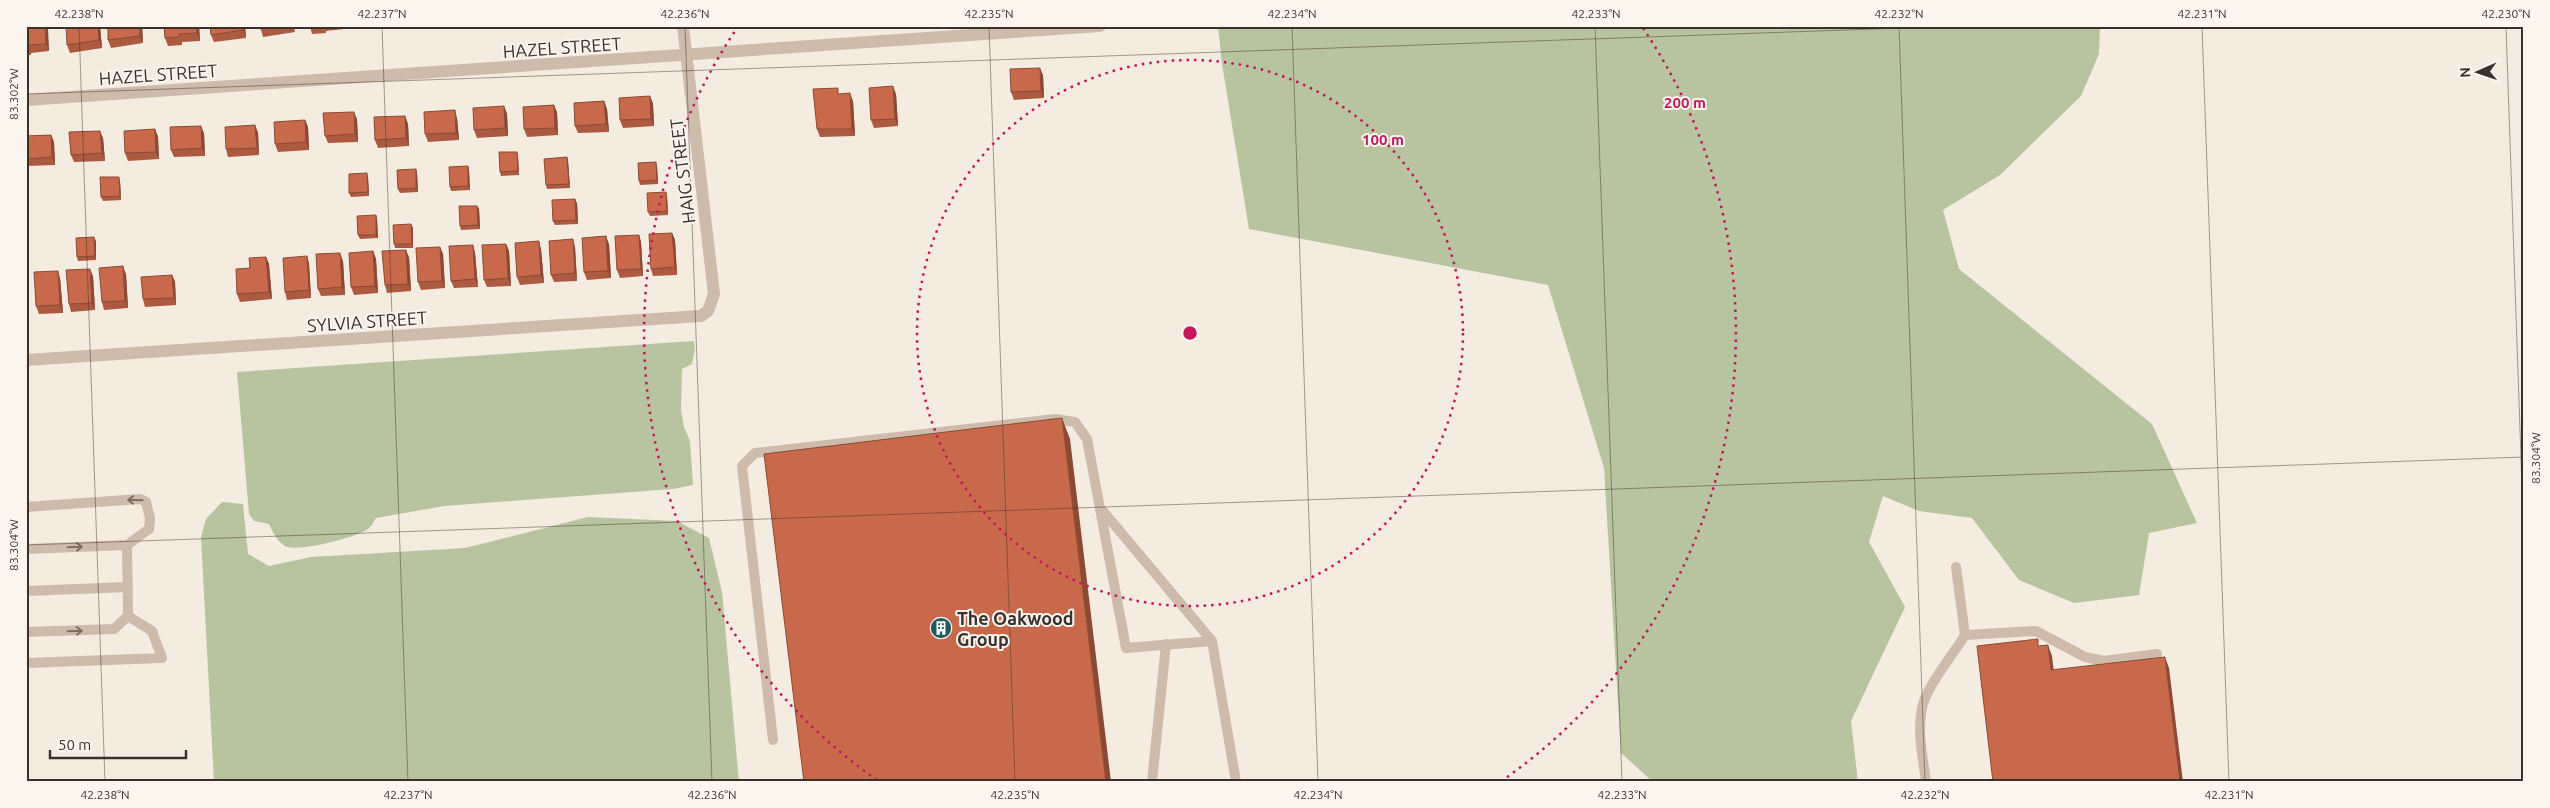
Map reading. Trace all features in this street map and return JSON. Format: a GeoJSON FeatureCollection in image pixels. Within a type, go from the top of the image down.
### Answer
{"type":"FeatureCollection","features":[{"type":"Feature","properties":{"kind":"street","name":"HAIG STREET"},"geometry":{"type":"LineString","coordinates":[[683,26],[714,294],[708,310]]}},
{"type":"Feature","properties":{"kind":"street","name":"HAZEL STREET"},"geometry":{"type":"LineString","coordinates":[[26,100],[687,56],[1100,26]]}},
{"type":"Feature","properties":{"kind":"street","name":"SYLVIA STREET"},"geometry":{"type":"LineString","coordinates":[[26,360],[686,318],[701,316],[708,310]]}},
{"type":"Feature","properties":{"kind":"lane"},"geometry":{"type":"LineString","coordinates":[[773,740],[742,466],[756,453],[1055,419],[1075,422],[1087,439],[1102,509],[1126,648],[1212,640]]}},
{"type":"Feature","properties":{"kind":"lane"},"geometry":{"type":"LineString","coordinates":[[26,507],[140,499],[146,502],[150,518],[149,529],[127,545],[26,549]]}},
{"type":"Feature","properties":{"kind":"lane"},"geometry":{"type":"LineString","coordinates":[[1102,509],[1212,640],[1236,782]]}},
{"type":"Feature","properties":{"kind":"lane"},"geometry":{"type":"LineString","coordinates":[[26,632],[114,629],[128,616],[127,545]]}},
{"type":"Feature","properties":{"kind":"lane"},"geometry":{"type":"LineString","coordinates":[[1926,782],[1921,735],[1922,707],[1938,676],[1965,635],[1956,566]]}},
{"type":"Feature","properties":{"kind":"lane"},"geometry":{"type":"LineString","coordinates":[[26,590],[128,587]]}},
{"type":"Feature","properties":{"kind":"lane"},"geometry":{"type":"LineString","coordinates":[[26,663],[162,658],[152,631],[128,616]]}},
{"type":"Feature","properties":{"kind":"lane"},"geometry":{"type":"LineString","coordinates":[[1965,635],[2036,630],[2085,657],[2104,661],[2157,654]]}},
{"type":"Feature","properties":{"kind":"lane"},"geometry":{"type":"LineString","coordinates":[[1152,782],[1166,644]]}},
{"type":"Feature","properties":{"kind":"green space"},"geometry":{"type":"Polygon","coordinates":[[[1218,26],[2100,26],[2099,54],[2081,96],[2000,175],[1943,210],[1959,269],[2152,424],[2197,523],[2149,533],[2139,595],[2074,603],[2019,580],[1972,518],[1919,511],[1883,496],[1869,542],[1905,607],[1851,721],[1858,782],[1653,782],[1621,753],[1604,468],[1548,285],[1249,229],[1222,64],[1218,26]]]}},
{"type":"Feature","properties":{"kind":"green space"},"geometry":{"type":"Polygon","coordinates":[[[694,341],[695,349],[692,364],[682,369],[681,410],[684,427],[690,441],[693,485],[673,489],[444,506],[376,518],[369,528],[353,536],[314,546],[291,548],[280,542],[269,524],[254,521],[249,514],[237,372],[694,341]]]}},
{"type":"Feature","properties":{"kind":"green space"},"geometry":{"type":"Polygon","coordinates":[[[222,502],[243,504],[248,554],[269,566],[311,557],[465,548],[588,517],[677,521],[709,538],[722,592],[739,782],[214,782],[201,537],[206,519],[222,502]]]}},
{"type":"Feature","properties":{"kind":"building"},"geometry":{"type":"Polygon","coordinates":[[[26,26],[45,26],[46,44],[28,45],[29,47],[26,47],[26,26]]]}},
{"type":"Feature","properties":{"kind":"building"},"geometry":{"type":"Polygon","coordinates":[[[66,26],[98,26],[99,40],[67,45],[66,26]]]}},
{"type":"Feature","properties":{"kind":"building"},"geometry":{"type":"Polygon","coordinates":[[[108,26],[140,26],[140,36],[108,40],[108,26]]]}},
{"type":"Feature","properties":{"kind":"building"},"geometry":{"type":"Polygon","coordinates":[[[164,26],[196,26],[197,33],[179,34],[179,37],[165,38],[164,26]]]}},
{"type":"Feature","properties":{"kind":"building"},"geometry":{"type":"Polygon","coordinates":[[[210,26],[242,26],[243,30],[211,35],[210,26]]]}},
{"type":"Feature","properties":{"kind":"building"},"geometry":{"type":"Polygon","coordinates":[[[260,26],[281,26],[260,29],[260,26]]]}},
{"type":"Feature","properties":{"kind":"building"},"geometry":{"type":"Polygon","coordinates":[[[1040,68],[1041,91],[1011,92],[1010,69],[1040,68]]]}},
{"type":"Feature","properties":{"kind":"building"},"geometry":{"type":"Polygon","coordinates":[[[893,86],[895,119],[871,120],[869,88],[893,86]]]}},
{"type":"Feature","properties":{"kind":"building"},"geometry":{"type":"Polygon","coordinates":[[[838,88],[838,94],[850,93],[852,129],[817,129],[813,89],[838,88]]]}},
{"type":"Feature","properties":{"kind":"building"},"geometry":{"type":"Polygon","coordinates":[[[650,96],[651,119],[620,120],[619,98],[650,96]]]}},
{"type":"Feature","properties":{"kind":"building"},"geometry":{"type":"Polygon","coordinates":[[[604,101],[606,124],[575,126],[574,103],[604,101]]]}},
{"type":"Feature","properties":{"kind":"building"},"geometry":{"type":"Polygon","coordinates":[[[554,105],[555,128],[524,129],[523,107],[554,105]]]}},
{"type":"Feature","properties":{"kind":"building"},"geometry":{"type":"Polygon","coordinates":[[[504,106],[505,128],[474,130],[473,108],[504,106]]]}},
{"type":"Feature","properties":{"kind":"building"},"geometry":{"type":"Polygon","coordinates":[[[455,110],[456,133],[425,134],[424,112],[455,110]]]}},
{"type":"Feature","properties":{"kind":"building"},"geometry":{"type":"Polygon","coordinates":[[[354,112],[355,134],[325,136],[323,113],[354,112]]]}},
{"type":"Feature","properties":{"kind":"building"},"geometry":{"type":"Polygon","coordinates":[[[405,116],[406,138],[375,140],[374,117],[405,116]]]}},
{"type":"Feature","properties":{"kind":"building"},"geometry":{"type":"Polygon","coordinates":[[[305,120],[306,142],[275,144],[274,122],[305,120]]]}},
{"type":"Feature","properties":{"kind":"building"},"geometry":{"type":"Polygon","coordinates":[[[255,125],[257,148],[226,149],[225,127],[255,125]]]}},
{"type":"Feature","properties":{"kind":"building"},"geometry":{"type":"Polygon","coordinates":[[[201,126],[202,148],[171,150],[170,127],[201,126]]]}},
{"type":"Feature","properties":{"kind":"building"},"geometry":{"type":"Polygon","coordinates":[[[155,129],[156,152],[125,153],[124,131],[155,129]]]}},
{"type":"Feature","properties":{"kind":"building"},"geometry":{"type":"Polygon","coordinates":[[[100,131],[102,153],[71,155],[69,132],[100,131]]]}},
{"type":"Feature","properties":{"kind":"building"},"geometry":{"type":"Polygon","coordinates":[[[51,135],[52,157],[26,159],[26,136],[51,135]]]}},
{"type":"Feature","properties":{"kind":"building"},"geometry":{"type":"Polygon","coordinates":[[[499,152],[517,152],[518,171],[500,172],[499,152]]]}},
{"type":"Feature","properties":{"kind":"building"},"geometry":{"type":"Polygon","coordinates":[[[567,157],[569,184],[546,185],[544,159],[567,157]]]}},
{"type":"Feature","properties":{"kind":"building"},"geometry":{"type":"Polygon","coordinates":[[[656,162],[657,180],[639,181],[638,163],[656,162]]]}},
{"type":"Feature","properties":{"kind":"building"},"geometry":{"type":"Polygon","coordinates":[[[468,166],[468,186],[450,187],[449,167],[468,166]]]}},
{"type":"Feature","properties":{"kind":"building"},"geometry":{"type":"Polygon","coordinates":[[[416,169],[416,188],[398,189],[397,170],[416,169]]]}},
{"type":"Feature","properties":{"kind":"building"},"geometry":{"type":"Polygon","coordinates":[[[367,173],[368,192],[349,193],[349,174],[367,173]]]}},
{"type":"Feature","properties":{"kind":"building"},"geometry":{"type":"Polygon","coordinates":[[[100,177],[119,177],[120,196],[101,197],[100,177]]]}},
{"type":"Feature","properties":{"kind":"building"},"geometry":{"type":"Polygon","coordinates":[[[666,192],[667,211],[648,212],[647,193],[666,192]]]}},
{"type":"Feature","properties":{"kind":"building"},"geometry":{"type":"Polygon","coordinates":[[[575,199],[576,220],[553,221],[552,200],[575,199]]]}},
{"type":"Feature","properties":{"kind":"building"},"geometry":{"type":"Polygon","coordinates":[[[459,206],[477,206],[478,225],[460,226],[459,206]]]}},
{"type":"Feature","properties":{"kind":"building"},"geometry":{"type":"Polygon","coordinates":[[[376,215],[376,235],[358,235],[357,216],[376,215]]]}},
{"type":"Feature","properties":{"kind":"building"},"geometry":{"type":"Polygon","coordinates":[[[411,224],[412,244],[394,244],[393,225],[411,224]]]}},
{"type":"Feature","properties":{"kind":"building"},"geometry":{"type":"Polygon","coordinates":[[[672,233],[675,267],[651,269],[649,234],[672,233]]]}},
{"type":"Feature","properties":{"kind":"building"},"geometry":{"type":"Polygon","coordinates":[[[639,235],[641,269],[617,270],[615,236],[639,235]]]}},
{"type":"Feature","properties":{"kind":"building"},"geometry":{"type":"Polygon","coordinates":[[[606,236],[608,271],[584,272],[582,238],[606,236]]]}},
{"type":"Feature","properties":{"kind":"building"},"geometry":{"type":"Polygon","coordinates":[[[94,237],[95,256],[77,257],[76,238],[94,237]]]}},
{"type":"Feature","properties":{"kind":"building"},"geometry":{"type":"Polygon","coordinates":[[[573,239],[575,273],[551,275],[549,241],[573,239]]]}},
{"type":"Feature","properties":{"kind":"building"},"geometry":{"type":"Polygon","coordinates":[[[539,241],[541,275],[517,277],[515,243],[539,241]]]}},
{"type":"Feature","properties":{"kind":"building"},"geometry":{"type":"Polygon","coordinates":[[[506,244],[508,278],[484,280],[482,245],[506,244]]]}},
{"type":"Feature","properties":{"kind":"building"},"geometry":{"type":"Polygon","coordinates":[[[473,245],[475,279],[451,281],[449,246],[473,245]]]}},
{"type":"Feature","properties":{"kind":"building"},"geometry":{"type":"Polygon","coordinates":[[[440,247],[442,281],[418,282],[416,248],[440,247]]]}},
{"type":"Feature","properties":{"kind":"building"},"geometry":{"type":"Polygon","coordinates":[[[406,250],[408,284],[385,285],[382,251],[406,250]]]}},
{"type":"Feature","properties":{"kind":"building"},"geometry":{"type":"Polygon","coordinates":[[[373,251],[375,286],[351,287],[349,253],[373,251]]]}},
{"type":"Feature","properties":{"kind":"building"},"geometry":{"type":"Polygon","coordinates":[[[340,253],[342,287],[318,289],[316,254],[340,253]]]}},
{"type":"Feature","properties":{"kind":"building"},"geometry":{"type":"Polygon","coordinates":[[[307,256],[309,290],[285,292],[283,258],[307,256]]]}},
{"type":"Feature","properties":{"kind":"building"},"geometry":{"type":"Polygon","coordinates":[[[266,257],[269,292],[237,294],[236,269],[250,268],[249,258],[266,257]]]}},
{"type":"Feature","properties":{"kind":"building"},"geometry":{"type":"Polygon","coordinates":[[[123,266],[125,301],[102,302],[99,268],[123,266]]]}},
{"type":"Feature","properties":{"kind":"building"},"geometry":{"type":"Polygon","coordinates":[[[90,269],[92,303],[69,304],[66,270],[90,269]]]}},
{"type":"Feature","properties":{"kind":"building"},"geometry":{"type":"Polygon","coordinates":[[[58,271],[60,305],[36,306],[34,272],[58,271]]]}},
{"type":"Feature","properties":{"kind":"building"},"geometry":{"type":"Polygon","coordinates":[[[172,275],[174,298],[143,299],[141,277],[172,275]]]}},
{"type":"Feature","properties":{"kind":"building","name":"The Oakwood Group"},"geometry":{"type":"Polygon","coordinates":[[[1062,418],[1106,782],[804,782],[764,454],[1062,418]]]}},
{"type":"Feature","properties":{"kind":"building"},"geometry":{"type":"Polygon","coordinates":[[[2038,639],[2038,646],[2048,645],[2051,670],[2165,657],[2180,782],[1993,782],[1977,646],[2038,639]]]}},
{"type":"Feature","properties":{"kind":"place","name":"The Oakwood Group"},"geometry":{"type":"Point","coordinates":[941,628]}}]}
